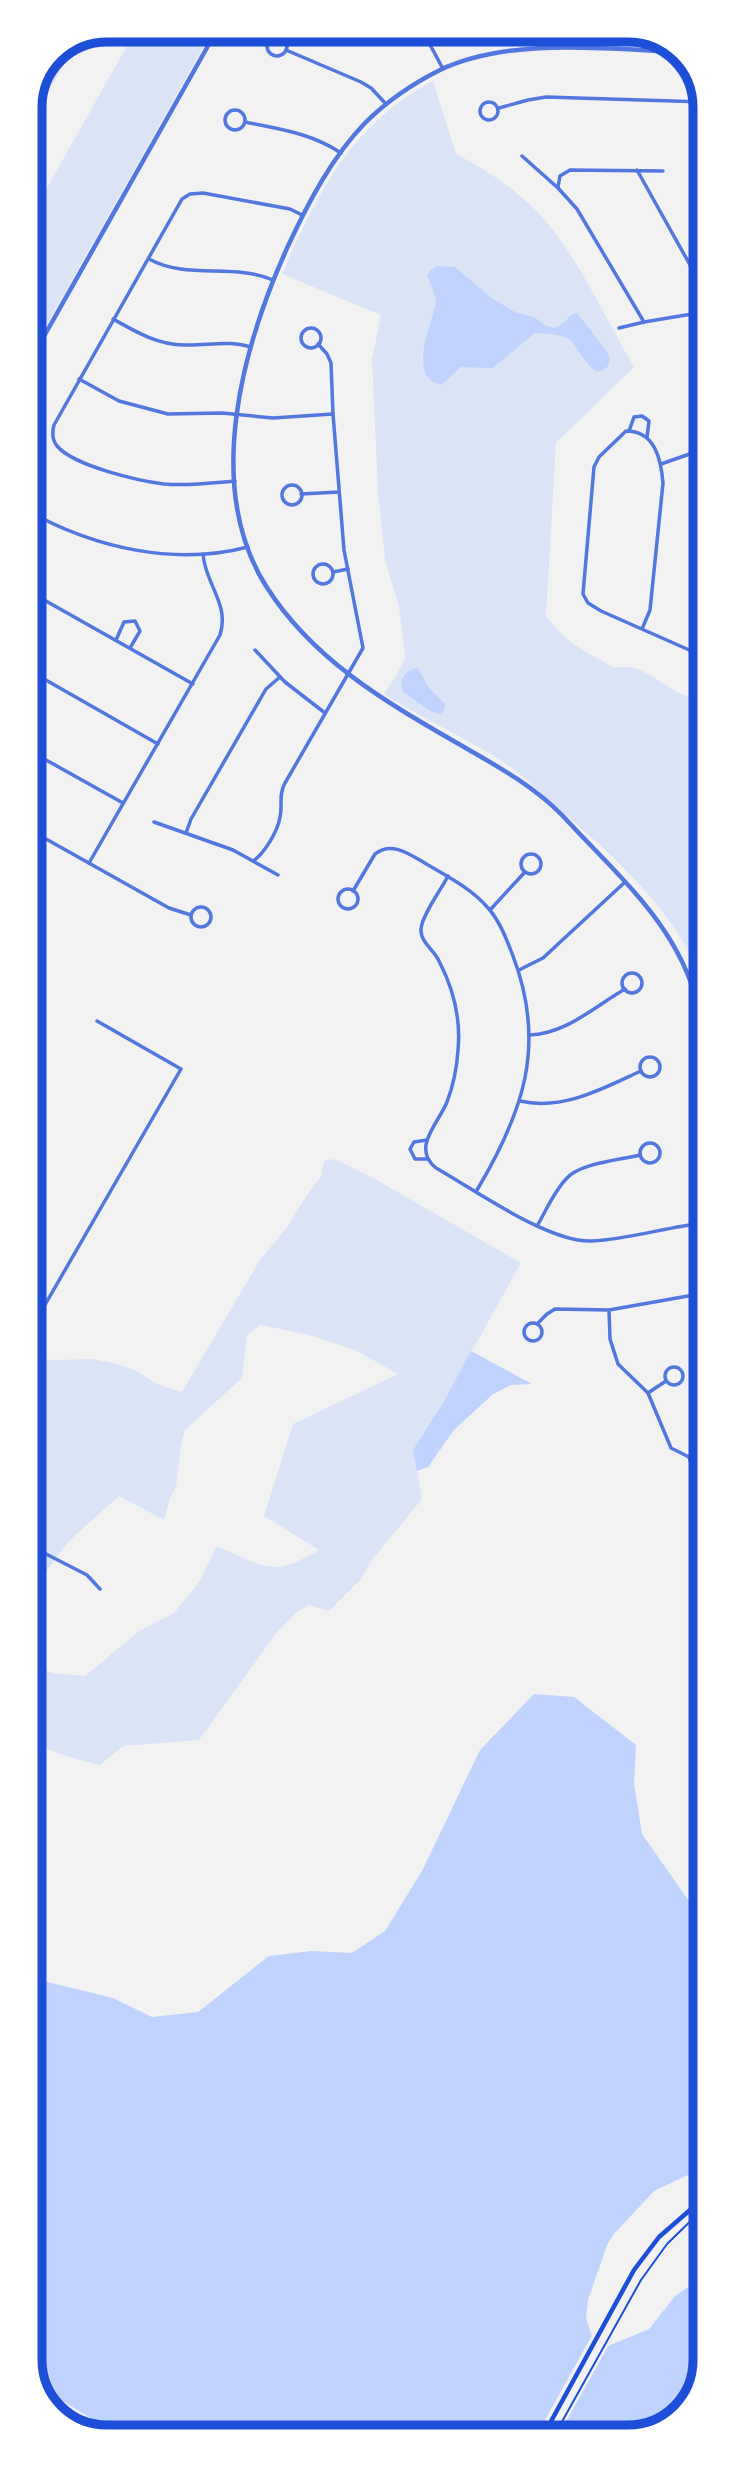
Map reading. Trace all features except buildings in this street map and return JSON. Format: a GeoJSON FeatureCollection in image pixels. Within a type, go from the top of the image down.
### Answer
{"type":"FeatureCollection","features":[{"type":"Feature","properties":{"kind":"main road"},"geometry":{"type":"LineString","coordinates":[[550,2425],[634,2270],[659,2237],[693,2207]]}},
{"type":"Feature","properties":{"kind":"street"},"geometry":{"type":"LineString","coordinates":[[42,340],[210,42]]}},
{"type":"Feature","properties":{"kind":"street"},"geometry":{"type":"LineString","coordinates":[[268,42],[269,51],[273,55],[282,55],[286,50],[286,42]]}},
{"type":"Feature","properties":{"kind":"street"},"geometry":{"type":"LineString","coordinates":[[429,42],[443,69]]}},
{"type":"Feature","properties":{"kind":"street"},"geometry":{"type":"LineString","coordinates":[[574,42],[574,49]]}},
{"type":"Feature","properties":{"kind":"street"},"geometry":{"type":"LineString","coordinates":[[659,51],[533,48],[497,53],[443,69],[416,82],[365,123],[341,153],[303,215],[273,280],[240,384],[236,414],[235,481],[248,547],[265,584],[309,640],[348,674],[402,712],[528,785],[562,815],[655,916],[685,964],[693,984]]}},
{"type":"Feature","properties":{"kind":"street"},"geometry":{"type":"LineString","coordinates":[[286,50],[361,82],[386,104]]}},
{"type":"Feature","properties":{"kind":"street"},"geometry":{"type":"LineString","coordinates":[[692,94],[693,121]]}},
{"type":"Feature","properties":{"kind":"street"},"geometry":{"type":"LineString","coordinates":[[499,108],[546,97],[692,101]]}},
{"type":"Feature","properties":{"kind":"street"},"geometry":{"type":"LineString","coordinates":[[487,102],[499,108],[498,116],[492,121],[484,119],[480,113],[482,105],[487,102]]}},
{"type":"Feature","properties":{"kind":"street"},"geometry":{"type":"LineString","coordinates":[[237,110],[244,116],[245,122],[242,128],[235,130],[229,128],[226,118],[229,113],[237,110]]}},
{"type":"Feature","properties":{"kind":"street"},"geometry":{"type":"LineString","coordinates":[[245,122],[301,134],[341,153]]}},
{"type":"Feature","properties":{"kind":"street"},"geometry":{"type":"LineString","coordinates":[[522,156],[577,209],[644,322]]}},
{"type":"Feature","properties":{"kind":"street"},"geometry":{"type":"LineString","coordinates":[[558,188],[560,176],[570,170],[663,171]]}},
{"type":"Feature","properties":{"kind":"street"},"geometry":{"type":"LineString","coordinates":[[637,170],[693,270]]}},
{"type":"Feature","properties":{"kind":"street"},"geometry":{"type":"LineString","coordinates":[[235,481],[188,485],[146,481],[110,472],[64,451],[56,445],[52,430],[178,204],[186,196],[195,192],[290,209],[303,215]]}},
{"type":"Feature","properties":{"kind":"street"},"geometry":{"type":"LineString","coordinates":[[148,258],[167,268],[256,275],[273,280]]}},
{"type":"Feature","properties":{"kind":"street"},"geometry":{"type":"LineString","coordinates":[[619,328],[693,314]]}},
{"type":"Feature","properties":{"kind":"street"},"geometry":{"type":"LineString","coordinates":[[113,319],[144,336],[164,343],[183,346],[232,344],[250,347]]}},
{"type":"Feature","properties":{"kind":"street"},"geometry":{"type":"LineString","coordinates":[[309,328],[318,330],[321,336],[318,344],[305,346],[301,337],[304,331],[309,328]]}},
{"type":"Feature","properties":{"kind":"street"},"geometry":{"type":"LineString","coordinates":[[253,861],[261,855],[281,817],[282,789],[324,713],[361,654],[364,642],[348,569],[339,492],[331,363],[318,344]]}},
{"type":"Feature","properties":{"kind":"street"},"geometry":{"type":"LineString","coordinates":[[79,379],[119,401],[152,411],[180,415],[236,414],[273,418],[333,414]]}},
{"type":"Feature","properties":{"kind":"street"},"geometry":{"type":"LineString","coordinates":[[629,431],[634,417],[642,416],[649,421],[647,438]]}},
{"type":"Feature","properties":{"kind":"street"},"geometry":{"type":"LineString","coordinates":[[642,629],[650,610],[663,483],[661,464],[655,449],[647,438],[636,431],[626,431],[599,457],[594,467],[583,594],[587,603],[601,611],[642,629],[693,651]]}},
{"type":"Feature","properties":{"kind":"street"},"geometry":{"type":"LineString","coordinates":[[661,464],[693,453]]}},
{"type":"Feature","properties":{"kind":"street"},"geometry":{"type":"LineString","coordinates":[[291,485],[299,488],[302,494],[300,500],[291,505],[285,502],[282,496],[283,490],[291,485]]}},
{"type":"Feature","properties":{"kind":"street"},"geometry":{"type":"LineString","coordinates":[[302,494],[339,492]]}},
{"type":"Feature","properties":{"kind":"street"},"geometry":{"type":"LineString","coordinates":[[42,518],[77,535],[113,546],[150,552],[203,554],[248,547]]}},
{"type":"Feature","properties":{"kind":"street"},"geometry":{"type":"LineString","coordinates":[[89,863],[220,635],[223,621],[221,604],[206,570],[203,554]]}},
{"type":"Feature","properties":{"kind":"street"},"geometry":{"type":"LineString","coordinates":[[320,564],[326,564],[333,572],[332,578],[325,583],[316,581],[313,575],[314,569],[320,564]]}},
{"type":"Feature","properties":{"kind":"street"},"geometry":{"type":"LineString","coordinates":[[333,572],[348,569]]}},
{"type":"Feature","properties":{"kind":"street"},"geometry":{"type":"LineString","coordinates":[[42,599],[193,684]]}},
{"type":"Feature","properties":{"kind":"street"},"geometry":{"type":"LineString","coordinates":[[116,640],[124,622],[135,621],[140,631],[130,648]]}},
{"type":"Feature","properties":{"kind":"street"},"geometry":{"type":"LineString","coordinates":[[255,650],[280,677],[324,713]]}},
{"type":"Feature","properties":{"kind":"street"},"geometry":{"type":"LineString","coordinates":[[186,833],[191,819],[266,689],[280,677]]}},
{"type":"Feature","properties":{"kind":"street"},"geometry":{"type":"LineString","coordinates":[[42,678],[158,744]]}},
{"type":"Feature","properties":{"kind":"street"},"geometry":{"type":"LineString","coordinates":[[42,758],[124,803]]}},
{"type":"Feature","properties":{"kind":"street"},"geometry":{"type":"LineString","coordinates":[[154,822],[224,846],[278,875]]}},
{"type":"Feature","properties":{"kind":"street"},"geometry":{"type":"LineString","coordinates":[[42,837],[169,908],[191,915]]}},
{"type":"Feature","properties":{"kind":"street"},"geometry":{"type":"LineString","coordinates":[[353,891],[372,858],[380,850],[401,850],[466,887],[490,910],[518,970],[529,1035],[527,1064],[520,1101],[503,1146],[477,1191]]}},
{"type":"Feature","properties":{"kind":"street"},"geometry":{"type":"LineString","coordinates":[[529,854],[538,856],[540,869],[531,874],[525,872],[522,866],[524,858],[529,854]]}},
{"type":"Feature","properties":{"kind":"street"},"geometry":{"type":"LineString","coordinates":[[490,910],[525,872]]}},
{"type":"Feature","properties":{"kind":"street"},"geometry":{"type":"LineString","coordinates":[[448,876],[424,919],[421,932],[424,941],[440,962],[451,988],[459,1048],[447,1100],[426,1140],[428,1159],[436,1168],[537,1226],[562,1237],[590,1241],[693,1225]]}},
{"type":"Feature","properties":{"kind":"street"},"geometry":{"type":"LineString","coordinates":[[518,970],[543,958],[624,883]]}},
{"type":"Feature","properties":{"kind":"street"},"geometry":{"type":"LineString","coordinates":[[346,890],[353,891],[358,898],[356,904],[352,909],[343,908],[339,903],[339,896],[346,890]]}},
{"type":"Feature","properties":{"kind":"street"},"geometry":{"type":"LineString","coordinates":[[196,908],[202,908],[209,913],[210,919],[207,925],[200,927],[192,922],[191,915],[196,908]]}},
{"type":"Feature","properties":{"kind":"street"},"geometry":{"type":"LineString","coordinates":[[631,973],[640,977],[642,983],[639,991],[633,993],[625,989],[625,976],[631,973]]}},
{"type":"Feature","properties":{"kind":"street"},"geometry":{"type":"LineString","coordinates":[[529,1035],[564,1027],[625,989]]}},
{"type":"Feature","properties":{"kind":"street"},"geometry":{"type":"LineString","coordinates":[[42,1310],[181,1069],[97,1021]]}},
{"type":"Feature","properties":{"kind":"street"},"geometry":{"type":"LineString","coordinates":[[651,1057],[659,1063],[659,1072],[654,1076],[648,1077],[641,1071],[641,1064],[645,1059],[651,1057]]}},
{"type":"Feature","properties":{"kind":"street"},"geometry":{"type":"LineString","coordinates":[[520,1101],[543,1104],[565,1101],[641,1071]]}},
{"type":"Feature","properties":{"kind":"street"},"geometry":{"type":"LineString","coordinates":[[426,1140],[414,1142],[410,1149],[415,1158],[428,1159]]}},
{"type":"Feature","properties":{"kind":"street"},"geometry":{"type":"LineString","coordinates":[[649,1143],[656,1145],[659,1150],[659,1156],[652,1162],[646,1162],[640,1155],[641,1148],[649,1143]]}},
{"type":"Feature","properties":{"kind":"street"},"geometry":{"type":"LineString","coordinates":[[537,1226],[562,1185],[572,1174],[586,1167],[640,1155]]}},
{"type":"Feature","properties":{"kind":"street"},"geometry":{"type":"LineString","coordinates":[[538,1323],[543,1331],[541,1336],[537,1340],[528,1340],[524,1335],[526,1325],[531,1322],[538,1323],[555,1309],[609,1310],[693,1295]]}},
{"type":"Feature","properties":{"kind":"street"},"geometry":{"type":"LineString","coordinates":[[609,1310],[610,1339],[618,1364],[648,1393],[671,1448],[689,1457],[693,1466]]}},
{"type":"Feature","properties":{"kind":"street"},"geometry":{"type":"LineString","coordinates":[[673,1366],[682,1370],[684,1376],[679,1383],[674,1385],[666,1381],[664,1374],[667,1369],[673,1366]]}},
{"type":"Feature","properties":{"kind":"street"},"geometry":{"type":"LineString","coordinates":[[648,1393],[666,1381]]}},
{"type":"Feature","properties":{"kind":"street"},"geometry":{"type":"LineString","coordinates":[[689,1457],[693,1451]]}},
{"type":"Feature","properties":{"kind":"street"},"geometry":{"type":"LineString","coordinates":[[42,1548],[46,1554],[87,1575],[100,1589]]}},
{"type":"Feature","properties":{"kind":"path"},"geometry":{"type":"LineString","coordinates":[[560,2425],[641,2280],[660,2253],[693,2217]]}},
{"type":"Feature","properties":{"kind":"shaded area"},"geometry":{"type":"Polygon","coordinates":[[[129,42],[206,42],[42,333],[42,197],[129,42]]]}},
{"type":"Feature","properties":{"kind":"shaded area"},"geometry":{"type":"Polygon","coordinates":[[[70,54],[42,101],[53,71],[70,54]]]}},
{"type":"Feature","properties":{"kind":"shaded area"},"geometry":{"type":"Polygon","coordinates":[[[433,81],[456,154],[503,182],[543,218],[580,270],[634,367],[556,443],[546,616],[569,640],[586,652],[615,668],[640,670],[677,692],[693,698],[693,962],[680,936],[644,889],[602,847],[530,783],[482,749],[384,694],[405,657],[399,607],[385,560],[378,491],[372,359],[381,315],[282,274],[324,188],[340,163],[380,118],[433,81]]]}},
{"type":"Feature","properties":{"kind":"shaded area"},"geometry":{"type":"Polygon","coordinates":[[[335,1159],[375,1179],[521,1263],[414,1450],[422,1499],[372,1560],[360,1580],[329,1611],[309,1605],[297,1612],[278,1631],[199,1740],[123,1746],[100,1765],[47,1748],[42,1745],[42,1667],[51,1673],[85,1676],[139,1631],[174,1613],[200,1581],[217,1546],[257,1564],[278,1567],[303,1559],[319,1550],[264,1516],[293,1424],[398,1374],[355,1350],[309,1335],[261,1325],[247,1335],[242,1378],[185,1430],[176,1487],[164,1520],[119,1496],[68,1542],[42,1577],[42,1358],[52,1360],[92,1359],[118,1364],[137,1371],[157,1384],[182,1392],[260,1260],[287,1227],[321,1177],[324,1161],[335,1159]]]}},
{"type":"Feature","properties":{"kind":"water"},"geometry":{"type":"Polygon","coordinates":[[[437,266],[455,267],[493,299],[515,312],[534,317],[553,328],[577,313],[606,350],[610,359],[607,367],[595,371],[568,339],[535,333],[493,368],[461,367],[441,385],[431,380],[425,373],[423,363],[436,299],[427,276],[437,266]]]}},
{"type":"Feature","properties":{"kind":"water"},"geometry":{"type":"Polygon","coordinates":[[[418,668],[428,687],[445,704],[444,711],[440,714],[432,712],[403,692],[404,676],[418,668]]]}},
{"type":"Feature","properties":{"kind":"water"},"geometry":{"type":"Polygon","coordinates":[[[471,1351],[532,1384],[511,1385],[493,1394],[454,1430],[428,1467],[417,1471],[413,1450],[443,1403],[471,1351]]]}},
{"type":"Feature","properties":{"kind":"water"},"geometry":{"type":"Polygon","coordinates":[[[534,1694],[574,1697],[636,1745],[634,1784],[642,1834],[693,1907],[693,2175],[688,2175],[654,2191],[613,2235],[588,2300],[586,2317],[592,2337],[602,2347],[608,2346],[649,2329],[675,2296],[693,2284],[693,2360],[690,2381],[684,2392],[671,2409],[660,2416],[641,2424],[628,2425],[101,2425],[53,2395],[43,2373],[42,1981],[113,1998],[152,2017],[198,2012],[269,1956],[312,1951],[352,1953],[385,1931],[422,1871],[480,1750],[534,1694]]]}},
{"type":"Feature","properties":{"kind":"pier"},"geometry":{"type":"Polygon","coordinates":[[[594,2332],[603,2343],[611,2341],[564,2425],[542,2425],[594,2332]]]}}]}
